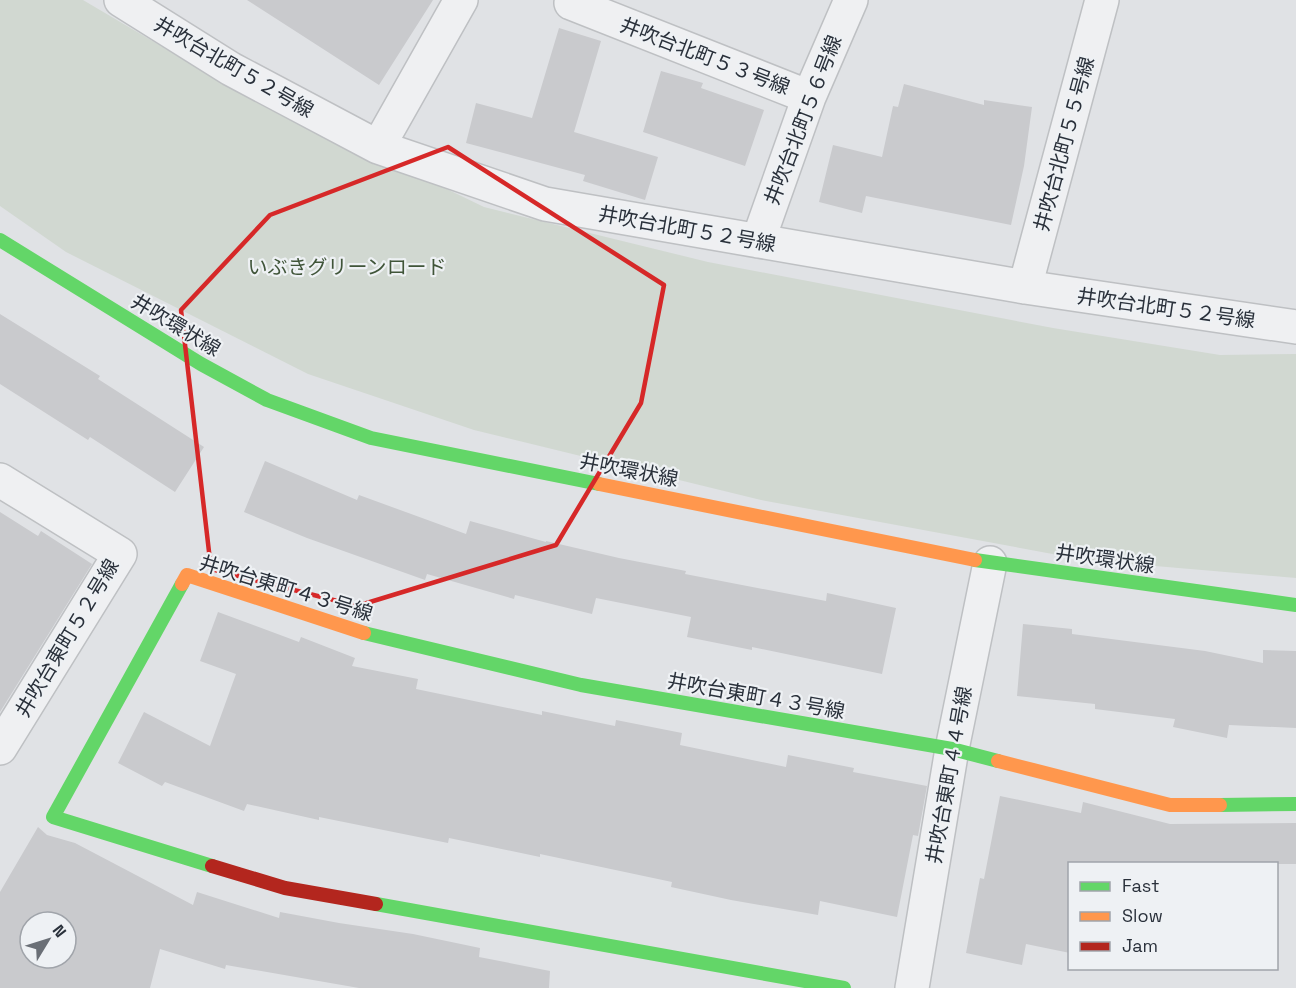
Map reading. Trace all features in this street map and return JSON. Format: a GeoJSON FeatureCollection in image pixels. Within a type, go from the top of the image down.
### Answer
{"type":"FeatureCollection","features":[{"type":"Feature","properties":{"kind":"street","name":"井吹台北町５２号線"},"geometry":{"type":"LineString","coordinates":[[121,0],[231,69],[378,147],[545,204],[1025,287],[1296,327]]}},
{"type":"Feature","properties":{"kind":"street"},"geometry":{"type":"LineString","coordinates":[[378,147],[461,0]]}},
{"type":"Feature","properties":{"kind":"street","name":"井吹台北町５３号線"},"geometry":{"type":"LineString","coordinates":[[573,0],[571,3],[809,97]]}},
{"type":"Feature","properties":{"kind":"street","name":"井吹台北町５６号線"},"geometry":{"type":"LineString","coordinates":[[758,241],[809,97],[851,0]]}},
{"type":"Feature","properties":{"kind":"street","name":"井吹台北町５５号線"},"geometry":{"type":"LineString","coordinates":[[1025,287],[1102,0]]}},
{"type":"Feature","properties":{"kind":"street","name":"井吹環状線"},"geometry":{"type":"LineString","coordinates":[[0,240],[201,364],[267,400],[371,438],[990,563],[1296,605]]}},
{"type":"Feature","properties":{"kind":"street","name":"井吹台東町５２号線"},"geometry":{"type":"LineString","coordinates":[[0,480],[120,554],[0,748]]}},
{"type":"Feature","properties":{"kind":"street","name":"井吹台東町４４号線"},"geometry":{"type":"LineString","coordinates":[[912,988],[952,749],[990,563]]}},
{"type":"Feature","properties":{"kind":"street","name":"井吹台東町４３号線"},"geometry":{"type":"LineString","coordinates":[[844,988],[285,888],[53,817],[187,575],[376,637],[581,686],[952,749],[1170,805],[1296,804]]}},
{"type":"Feature","properties":{"kind":"highlighted area"},"geometry":{"type":"Polygon","coordinates":[[[448,147],[664,285],[641,403],[556,545],[357,606],[211,569],[181,310],[270,215],[448,147]]]}},
{"type":"Feature","properties":{"kind":"green space","name":"いぶきグリーンロード"},"geometry":{"type":"Polygon","coordinates":[[[0,0],[83,0],[205,72],[484,207],[708,262],[1053,328],[1220,355],[1296,354],[1296,578],[1085,560],[761,500],[474,430],[308,374],[66,252],[0,206],[0,0]]]}},
{"type":"Feature","properties":{"kind":"building"},"geometry":{"type":"Polygon","coordinates":[[[247,0],[433,0],[379,85],[247,0]]]}},
{"type":"Feature","properties":{"kind":"building"},"geometry":{"type":"Polygon","coordinates":[[[559,28],[601,41],[574,132],[658,157],[645,200],[583,181],[585,175],[466,143],[476,103],[532,118],[559,28]]]}},
{"type":"Feature","properties":{"kind":"building"},"geometry":{"type":"Polygon","coordinates":[[[661,71],[703,83],[701,88],[764,110],[745,166],[643,132],[661,71]]]}},
{"type":"Feature","properties":{"kind":"building"},"geometry":{"type":"Polygon","coordinates":[[[904,84],[984,105],[984,100],[1032,107],[1024,166],[1011,225],[866,196],[862,213],[819,202],[833,145],[882,157],[893,106],[898,107],[904,84]]]}},
{"type":"Feature","properties":{"kind":"building"},"geometry":{"type":"Polygon","coordinates":[[[0,314],[100,376],[98,379],[204,447],[175,492],[90,437],[88,440],[0,384],[0,314]]]}},
{"type":"Feature","properties":{"kind":"building"},"geometry":{"type":"Polygon","coordinates":[[[265,461],[357,500],[359,495],[466,534],[470,521],[546,542],[686,571],[685,574],[826,601],[827,593],[896,608],[882,674],[752,647],[752,650],[687,637],[691,617],[596,598],[592,614],[515,595],[514,599],[427,574],[425,580],[307,538],[244,512],[265,461]]]}},
{"type":"Feature","properties":{"kind":"building"},"geometry":{"type":"Polygon","coordinates":[[[0,512],[38,536],[41,531],[92,564],[0,712],[0,512]]]}},
{"type":"Feature","properties":{"kind":"building"},"geometry":{"type":"Polygon","coordinates":[[[218,612],[299,642],[301,637],[355,658],[352,666],[418,679],[416,689],[542,715],[542,711],[615,726],[616,720],[682,733],[680,745],[786,767],[788,755],[854,768],[853,772],[927,786],[918,836],[913,835],[897,917],[820,901],[818,915],[731,900],[671,887],[672,882],[540,854],[540,857],[449,838],[448,843],[319,817],[319,820],[247,804],[244,811],[165,782],[162,786],[118,763],[144,712],[210,746],[236,674],[200,661],[218,612]]]}},
{"type":"Feature","properties":{"kind":"building"},"geometry":{"type":"Polygon","coordinates":[[[1023,624],[1072,629],[1072,634],[1205,651],[1263,663],[1263,650],[1296,651],[1296,728],[1229,725],[1227,738],[1173,727],[1175,719],[1095,709],[1095,704],[1017,696],[1023,624]]]}},
{"type":"Feature","properties":{"kind":"building"},"geometry":{"type":"Polygon","coordinates":[[[1000,796],[1081,813],[1083,802],[1170,824],[1296,823],[1296,864],[1278,864],[1278,862],[1068,862],[1068,953],[1026,944],[1022,965],[966,953],[980,878],[984,879],[1000,796]]]}},
{"type":"Feature","properties":{"kind":"building"},"geometry":{"type":"Polygon","coordinates":[[[38,827],[47,835],[75,843],[193,905],[197,892],[279,918],[280,912],[413,934],[480,948],[479,957],[550,971],[549,988],[359,988],[226,965],[225,969],[160,949],[150,988],[0,988],[0,892],[38,827]]]}},
{"type":"Feature","properties":{"kind":"traffic: fast"},"geometry":{"type":"LineString","coordinates":[[0,240],[201,364],[267,400],[371,438],[599,484]]}},
{"type":"Feature","properties":{"kind":"traffic: fast"},"geometry":{"type":"LineString","coordinates":[[975,560],[1296,605]]}},
{"type":"Feature","properties":{"kind":"traffic: fast"},"geometry":{"type":"LineString","coordinates":[[182,584],[53,817],[212,866]]}},
{"type":"Feature","properties":{"kind":"traffic: fast"},"geometry":{"type":"LineString","coordinates":[[364,633],[581,685],[952,749],[998,761]]}},
{"type":"Feature","properties":{"kind":"traffic: fast"},"geometry":{"type":"LineString","coordinates":[[1220,805],[1296,804]]}},
{"type":"Feature","properties":{"kind":"traffic: fast"},"geometry":{"type":"LineString","coordinates":[[376,904],[844,988]]}},
{"type":"Feature","properties":{"kind":"traffic: slow"},"geometry":{"type":"LineString","coordinates":[[599,484],[975,560]]}},
{"type":"Feature","properties":{"kind":"traffic: slow"},"geometry":{"type":"LineString","coordinates":[[182,584],[187,575],[364,633]]}},
{"type":"Feature","properties":{"kind":"traffic: slow"},"geometry":{"type":"LineString","coordinates":[[998,761],[1170,805],[1220,805]]}},
{"type":"Feature","properties":{"kind":"traffic: jam"},"geometry":{"type":"LineString","coordinates":[[212,866],[285,888],[376,904]]}}]}
